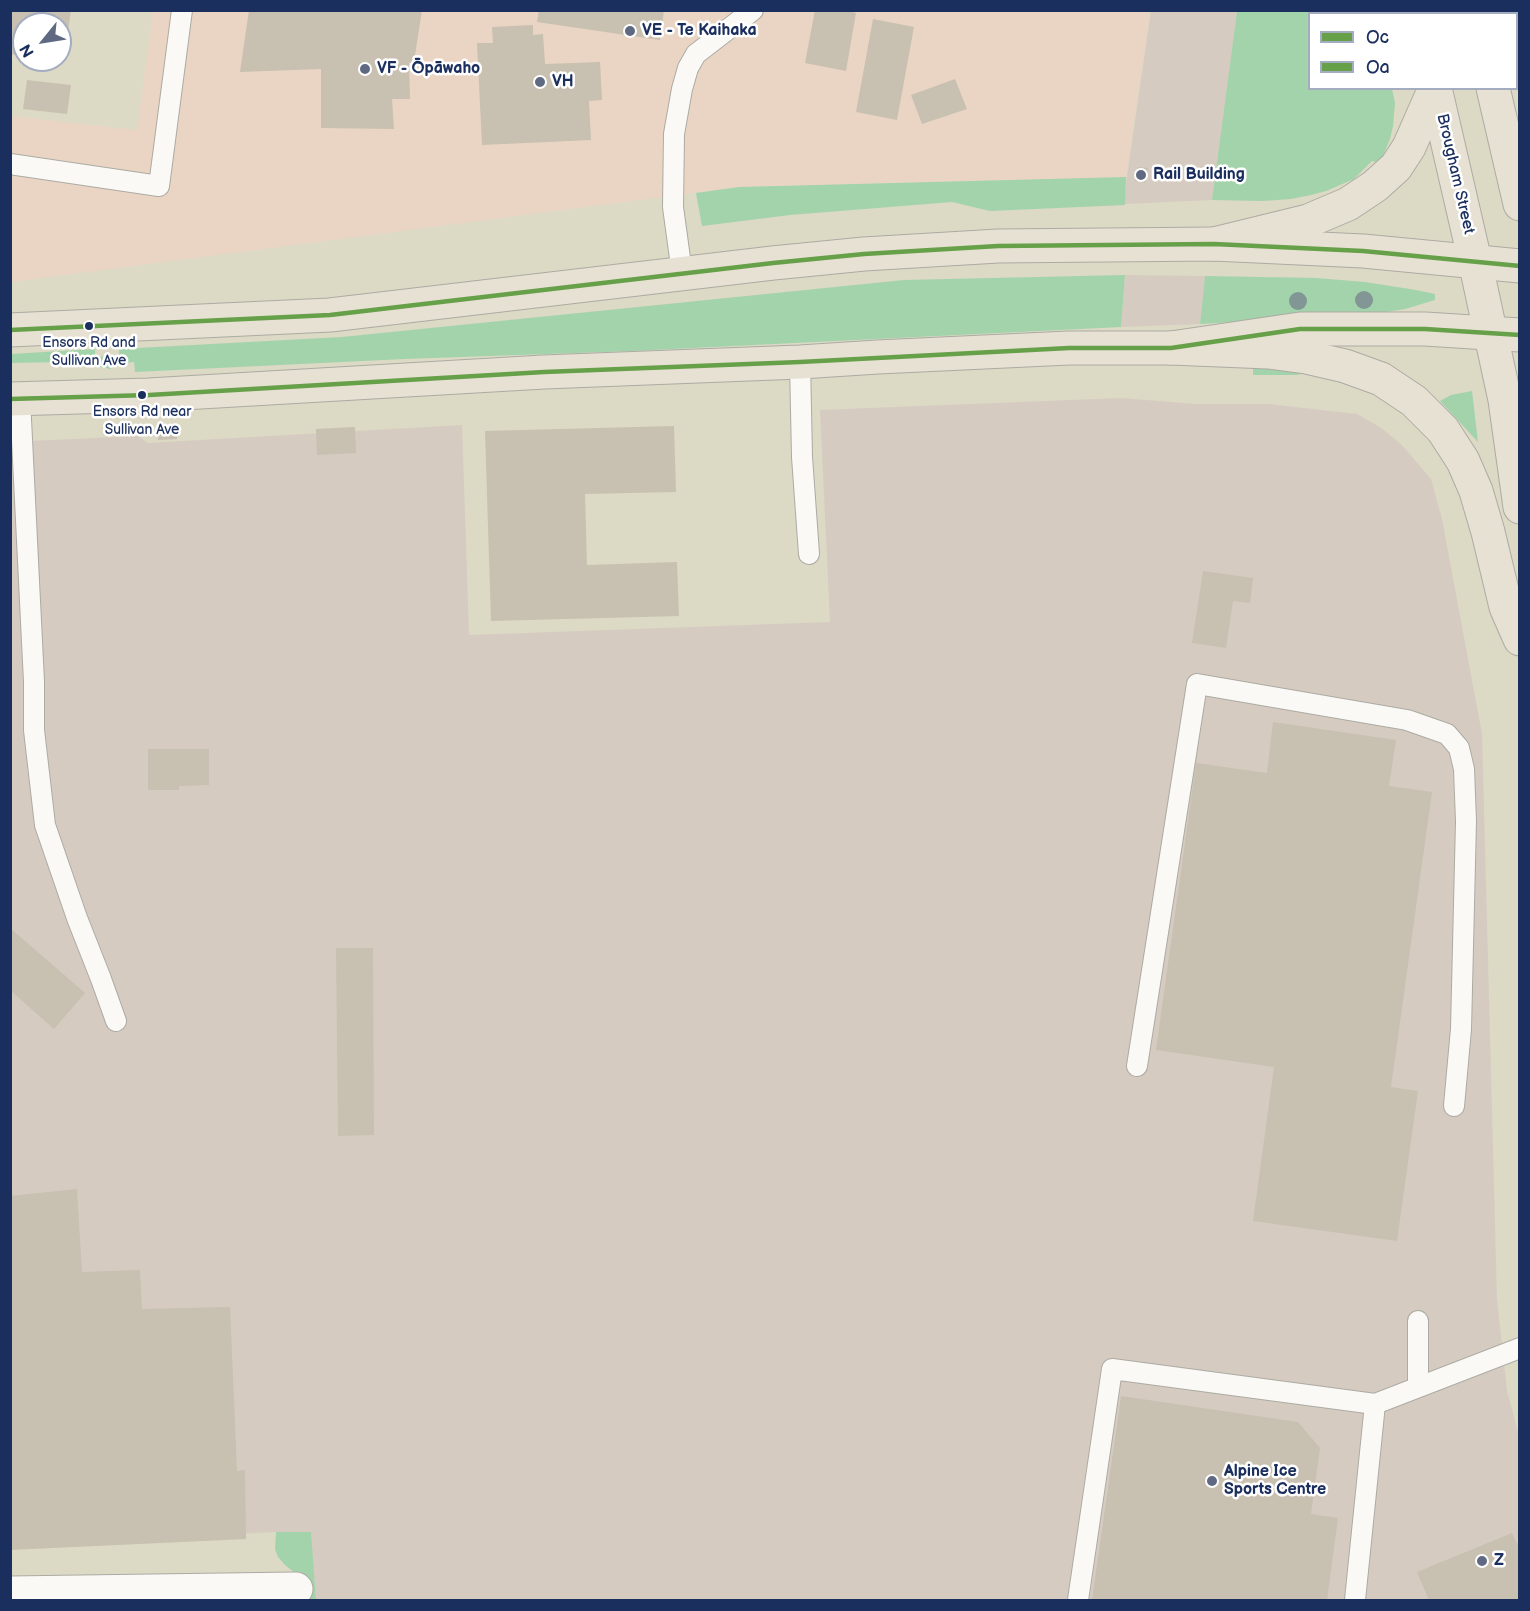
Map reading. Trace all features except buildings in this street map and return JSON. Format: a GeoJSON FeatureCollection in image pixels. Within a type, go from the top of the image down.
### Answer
{"type":"FeatureCollection","features":[{"type":"Feature","properties":{"kind":"main road"},"geometry":{"type":"LineString","coordinates":[[1214,244],[1308,221],[1348,204],[1375,186],[1396,167],[1409,147],[1434,90]]}},
{"type":"Feature","properties":{"kind":"main road","name":"Brougham Street"},"geometry":{"type":"LineString","coordinates":[[1435,90],[1475,261],[1505,334],[1504,400],[1520,507]]}},
{"type":"Feature","properties":{"kind":"main road"},"geometry":{"type":"LineString","coordinates":[[1493,90],[1520,204]]}},
{"type":"Feature","properties":{"kind":"main road"},"geometry":{"type":"LineString","coordinates":[[10,330],[330,315],[773,263],[864,254],[987,247],[1214,244],[1363,251],[1520,266]]}},
{"type":"Feature","properties":{"kind":"main road"},"geometry":{"type":"LineString","coordinates":[[1171,348],[1300,328],[1425,329],[1505,334]]}},
{"type":"Feature","properties":{"kind":"main road"},"geometry":{"type":"LineString","coordinates":[[15,399],[149,395],[544,372],[1069,348],[1171,348],[1268,352],[1306,357],[1344,366],[1381,380],[1414,401],[1443,430],[1463,461],[1476,491],[1506,608],[1520,639]]}},
{"type":"Feature","properties":{"kind":"street"},"geometry":{"type":"LineString","coordinates":[[10,1593],[296,1589]]}},
{"type":"Feature","properties":{"kind":"lane"},"geometry":{"type":"LineString","coordinates":[[10,164],[159,186],[182,10]]}},
{"type":"Feature","properties":{"kind":"lane"},"geometry":{"type":"LineString","coordinates":[[682,273],[673,207],[674,134],[682,89],[688,68],[696,54],[753,10]]}},
{"type":"Feature","properties":{"kind":"lane"},"geometry":{"type":"LineString","coordinates":[[800,362],[800,425],[809,554]]}},
{"type":"Feature","properties":{"kind":"lane"},"geometry":{"type":"LineString","coordinates":[[15,399],[34,682],[34,730],[45,825],[116,1021]]}},
{"type":"Feature","properties":{"kind":"lane"},"geometry":{"type":"LineString","coordinates":[[1137,1066],[1197,684],[1407,720],[1448,734],[1460,748],[1464,769],[1466,821],[1461,1029],[1454,1106]]}},
{"type":"Feature","properties":{"kind":"lane"},"geometry":{"type":"LineString","coordinates":[[1418,1321],[1418,1386]]}},
{"type":"Feature","properties":{"kind":"lane"},"geometry":{"type":"LineString","coordinates":[[1078,1600],[1112,1369],[1376,1404],[1520,1348]]}},
{"type":"Feature","properties":{"kind":"lane"},"geometry":{"type":"LineString","coordinates":[[1355,1600],[1376,1404]]}},
{"type":"Feature","properties":{"kind":"shaded area"},"geometry":{"type":"Polygon","coordinates":[[[153,11],[1150,11],[1126,177],[739,187],[11,282],[10,116],[137,130],[153,11]]]}},
{"type":"Feature","properties":{"kind":"shaded area"},"geometry":{"type":"Polygon","coordinates":[[[1151,11],[1237,11],[1212,200],[1123,204],[1151,11]]]}},
{"type":"Feature","properties":{"kind":"shaded area"},"geometry":{"type":"Polygon","coordinates":[[[1125,275],[1205,276],[1200,324],[1121,327],[1125,275]]]}},
{"type":"Feature","properties":{"kind":"shaded area"},"geometry":{"type":"Polygon","coordinates":[[[1121,398],[1196,404],[1268,404],[1357,414],[1380,427],[1402,445],[1431,479],[1442,519],[1482,734],[1497,1299],[1507,1391],[1519,1436],[1519,1600],[316,1600],[310,1532],[11,1545],[10,442],[138,436],[148,443],[462,425],[469,635],[830,622],[820,410],[1121,398]]]}},
{"type":"Feature","properties":{"kind":"green space"},"geometry":{"type":"Polygon","coordinates":[[[1237,11],[1380,11],[1308,12],[1308,90],[1392,90],[1395,103],[1393,126],[1380,163],[1372,161],[1354,179],[1311,195],[1263,201],[1212,200],[1237,11]]]}},
{"type":"Feature","properties":{"kind":"green space"},"geometry":{"type":"Polygon","coordinates":[[[1126,177],[1125,205],[990,211],[952,202],[790,215],[702,226],[696,193],[739,187],[1126,177]]]}},
{"type":"Feature","properties":{"kind":"green space"},"geometry":{"type":"Polygon","coordinates":[[[1125,275],[1121,327],[135,372],[134,362],[120,363],[119,349],[342,337],[904,280],[1125,275]]]}},
{"type":"Feature","properties":{"kind":"green space"},"geometry":{"type":"Polygon","coordinates":[[[1205,276],[1316,278],[1365,282],[1435,294],[1435,300],[1405,309],[1373,314],[1200,324],[1205,276]]]}},
{"type":"Feature","properties":{"kind":"green space"},"geometry":{"type":"Polygon","coordinates":[[[95,349],[95,357],[111,356],[111,369],[59,362],[11,363],[11,354],[95,349]]]}},
{"type":"Feature","properties":{"kind":"green space"},"geometry":{"type":"Polygon","coordinates":[[[1253,366],[1307,371],[1297,375],[1253,375],[1253,366]]]}},
{"type":"Feature","properties":{"kind":"green space"},"geometry":{"type":"Polygon","coordinates":[[[1472,391],[1478,442],[1440,401],[1451,395],[1472,391]]]}},
{"type":"Feature","properties":{"kind":"green space"},"geometry":{"type":"Polygon","coordinates":[[[276,1532],[311,1532],[316,1600],[306,1600],[295,1573],[278,1557],[275,1549],[276,1532]]]}},
{"type":"Feature","properties":{"kind":"transit line","name":"Oc"},"geometry":{"type":"LineString","coordinates":[[10,330],[330,315],[773,263],[864,254],[998,246],[1214,244],[1363,251],[1520,266]]}},
{"type":"Feature","properties":{"kind":"transit line","name":"Oa"},"geometry":{"type":"LineString","coordinates":[[10,399],[149,395],[544,372],[1069,348],[1171,348],[1300,329],[1425,329],[1520,335]]}},
{"type":"Feature","properties":{"kind":"place","name":"VE - Te Kaihaka"},"geometry":{"type":"Point","coordinates":[630,31]}},
{"type":"Feature","properties":{"kind":"place","name":"VF - Ōpāwaho"},"geometry":{"type":"Point","coordinates":[365,69]}},
{"type":"Feature","properties":{"kind":"place","name":"VH"},"geometry":{"type":"Point","coordinates":[540,82]}},
{"type":"Feature","properties":{"kind":"place","name":"Rail Building"},"geometry":{"type":"Point","coordinates":[1141,175]}},
{"type":"Feature","properties":{"kind":"place","name":"Ensors Rd and Sullivan Ave"},"geometry":{"type":"Point","coordinates":[89,326]}},
{"type":"Feature","properties":{"kind":"place","name":"Ensors Rd near Sullivan Ave"},"geometry":{"type":"Point","coordinates":[142,395]}},
{"type":"Feature","properties":{"kind":"place","name":"Alpine Ice Sports Centre"},"geometry":{"type":"Point","coordinates":[1212,1481]}},
{"type":"Feature","properties":{"kind":"place","name":"Z"},"geometry":{"type":"Point","coordinates":[1482,1561]}}]}
